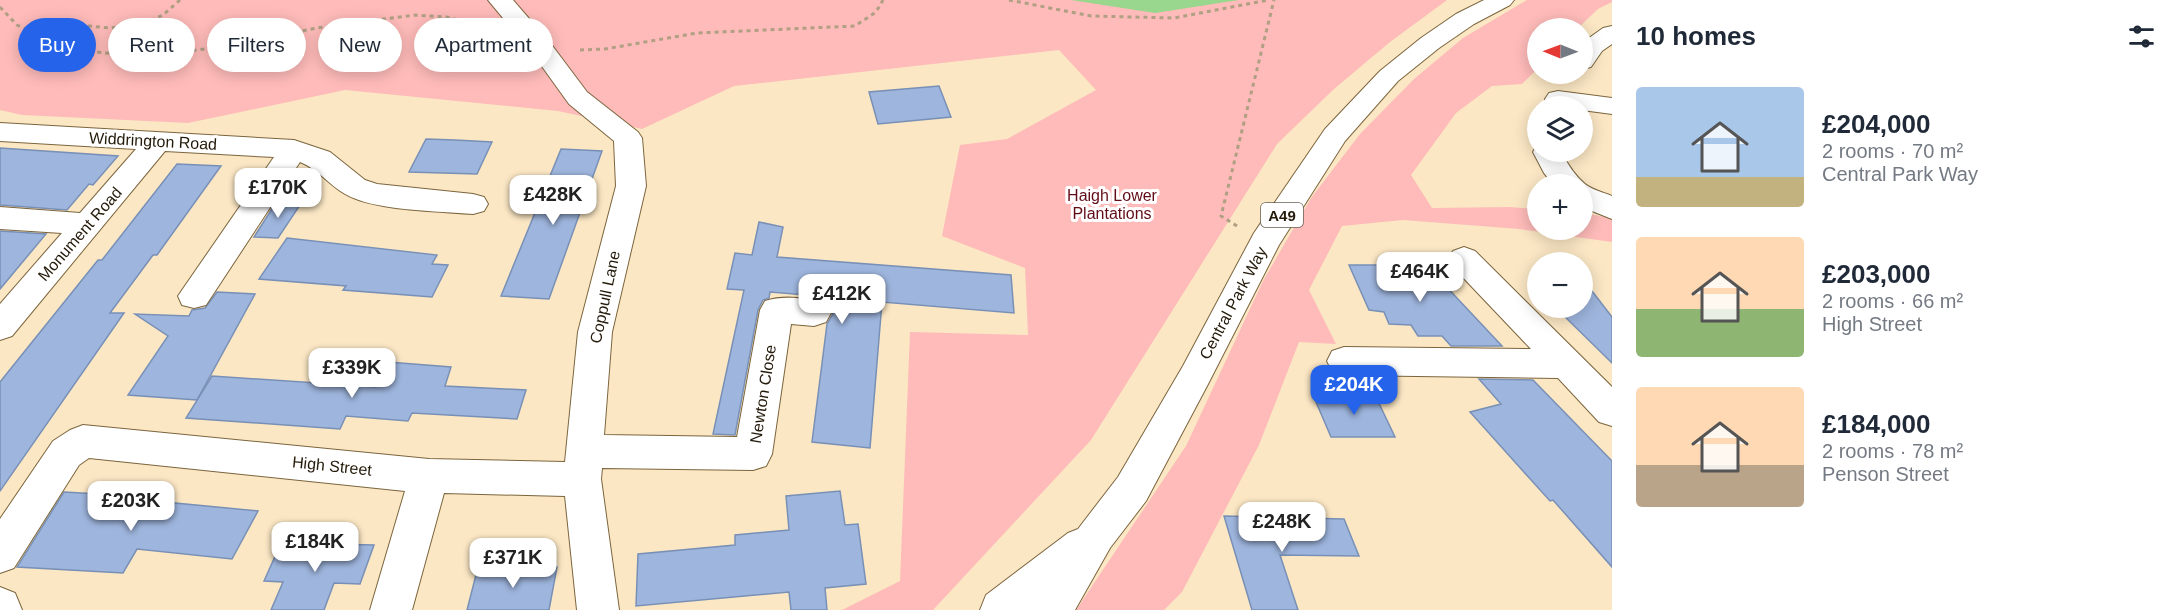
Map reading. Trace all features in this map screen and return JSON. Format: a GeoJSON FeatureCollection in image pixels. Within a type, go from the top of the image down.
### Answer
{"type":"FeatureCollection","features":[{"type":"Feature","properties":{"kind":"main road","name":"Coppull Lane"},"geometry":{"type":"LineString","coordinates":[[500,0],[515,18]]}},
{"type":"Feature","properties":{"kind":"main road","name":"Central Park Way"},"geometry":{"type":"LineString","coordinates":[[1052,610],[1096,535],[1131,489],[1195,376],[1265,241],[1335,135],[1389,76],[1430,43],[1466,19],[1502,0]]}},
{"type":"Feature","properties":{"kind":"main road"},"geometry":{"type":"LineString","coordinates":[[1593,46],[1612,33]]}},
{"type":"Feature","properties":{"kind":"main road","name":"Coppull Lane"},"geometry":{"type":"LineString","coordinates":[[553,65],[578,98],[628,138],[631,186],[595,332],[583,465],[598,610]]}},
{"type":"Feature","properties":{"kind":"main road"},"geometry":{"type":"LineString","coordinates":[[1593,105],[1612,106]]}},
{"type":"Feature","properties":{"kind":"main road","name":"Widdrington Road"},"geometry":{"type":"LineString","coordinates":[[0,132],[294,149],[320,159],[355,187],[374,194],[436,212],[473,204]]}},
{"type":"Feature","properties":{"kind":"main road","name":"Monument Road"},"geometry":{"type":"LineString","coordinates":[[0,326],[89,225],[158,141]]}},
{"type":"Feature","properties":{"kind":"main road"},"geometry":{"type":"LineString","coordinates":[[194,296],[294,149]]}},
{"type":"Feature","properties":{"kind":"main road"},"geometry":{"type":"LineString","coordinates":[[1593,200],[1612,209]]}},
{"type":"Feature","properties":{"kind":"main road"},"geometry":{"type":"LineString","coordinates":[[0,218],[89,225]]}},
{"type":"Feature","properties":{"kind":"main road"},"geometry":{"type":"LineString","coordinates":[[1464,259],[1612,411]]}},
{"type":"Feature","properties":{"kind":"main road","name":"Newton Close"},"geometry":{"type":"LineString","coordinates":[[583,465],[753,454],[777,310],[814,313]]}},
{"type":"Feature","properties":{"kind":"main road"},"geometry":{"type":"LineString","coordinates":[[1344,361],[1566,364]]}},
{"type":"Feature","properties":{"kind":"main road","name":"High Street"},"geometry":{"type":"LineString","coordinates":[[0,554],[66,453],[83,441],[429,476],[583,465]]}},
{"type":"Feature","properties":{"kind":"main road"},"geometry":{"type":"LineString","coordinates":[[391,610],[429,476]]}},
{"type":"Feature","properties":{"kind":"main road","name":"Central Park Way"},"geometry":{"type":"LineString","coordinates":[[1001,610],[1096,535]]}},
{"type":"Feature","properties":{"kind":"path"},"geometry":{"type":"LineString","coordinates":[[156,18],[167,14],[180,0]]}},
{"type":"Feature","properties":{"kind":"path"},"geometry":{"type":"LineString","coordinates":[[553,50],[606,50],[697,33],[855,26],[873,15],[883,4],[883,0]]}},
{"type":"Feature","properties":{"kind":"path"},"geometry":{"type":"LineString","coordinates":[[1009,0],[1091,16],[1174,18],[1268,0]]}},
{"type":"Feature","properties":{"kind":"path"},"geometry":{"type":"LineString","coordinates":[[1265,241],[1221,216],[1274,0]]}},
{"type":"Feature","properties":{"kind":"path"},"geometry":{"type":"LineString","coordinates":[[0,6],[18,25]]}},
{"type":"Feature","properties":{"kind":"path"},"geometry":{"type":"LineString","coordinates":[[195,50],[323,27],[415,15],[445,18]]}},
{"type":"Feature","properties":{"kind":"green space","name":"Haigh Lower Plantations"},"geometry":{"type":"Polygon","coordinates":[[[0,0],[1447,0],[1390,42],[1334,89],[1277,144],[1091,440],[933,610],[842,610],[900,581],[910,332],[1028,335],[1025,268],[942,236],[960,145],[1007,139],[1096,90],[1059,50],[734,86],[642,129],[558,111],[345,90],[188,123],[22,115],[0,110],[0,0]]]}},
{"type":"Feature","properties":{"kind":"green space"},"geometry":{"type":"Polygon","coordinates":[[[1527,0],[1612,0],[1589,18],[1527,18],[1527,79],[1522,84],[1492,86],[1456,113],[1411,175],[1432,208],[1527,208],[1527,230],[1403,220],[1342,226],[1309,290],[1336,344],[1299,342],[1259,445],[1182,592],[1164,610],[1076,610],[1186,446],[1263,281],[1311,198],[1360,134],[1414,79],[1463,38],[1527,0]]]}},
{"type":"Feature","properties":{"kind":"green space"},"geometry":{"type":"Polygon","coordinates":[[[1593,215],[1612,218],[1612,242],[1593,239],[1593,215]]]}},
{"type":"Feature","properties":{"kind":"shaded area"},"geometry":{"type":"Polygon","coordinates":[[[1071,0],[1239,0],[1155,13],[1071,0]]]}},
{"type":"Feature","properties":{"kind":"building"},"geometry":{"type":"Polygon","coordinates":[[[939,86],[951,117],[878,124],[869,92],[939,86]]]}},
{"type":"Feature","properties":{"kind":"building"},"geometry":{"type":"Polygon","coordinates":[[[426,139],[492,142],[477,174],[409,172],[426,139]]]}},
{"type":"Feature","properties":{"kind":"building"},"geometry":{"type":"Polygon","coordinates":[[[0,148],[118,156],[93,185],[89,184],[67,210],[0,205],[0,148]]]}},
{"type":"Feature","properties":{"kind":"building"},"geometry":{"type":"Polygon","coordinates":[[[561,149],[602,151],[549,299],[501,296],[561,149]]]}},
{"type":"Feature","properties":{"kind":"building"},"geometry":{"type":"Polygon","coordinates":[[[177,164],[221,166],[157,255],[153,255],[110,313],[124,313],[0,491],[0,382],[98,260],[102,260],[177,164]]]}},
{"type":"Feature","properties":{"kind":"building"},"geometry":{"type":"Polygon","coordinates":[[[277,201],[302,202],[278,238],[254,237],[277,201]]]}},
{"type":"Feature","properties":{"kind":"building"},"geometry":{"type":"Polygon","coordinates":[[[759,222],[783,227],[777,257],[1011,275],[1014,313],[882,302],[870,448],[812,442],[827,324],[833,314],[830,306],[831,297],[770,292],[769,298],[763,300],[758,310],[735,435],[713,434],[744,290],[727,289],[735,253],[752,255],[759,222]]]}},
{"type":"Feature","properties":{"kind":"building"},"geometry":{"type":"Polygon","coordinates":[[[0,231],[46,234],[0,289],[0,231]]]}},
{"type":"Feature","properties":{"kind":"building"},"geometry":{"type":"Polygon","coordinates":[[[287,238],[437,255],[432,264],[448,265],[432,297],[343,290],[346,286],[259,279],[287,238]]]}},
{"type":"Feature","properties":{"kind":"building"},"geometry":{"type":"Polygon","coordinates":[[[1349,265],[1426,265],[1502,346],[1451,346],[1442,336],[1418,336],[1411,325],[1389,324],[1384,312],[1369,310],[1349,265]]]}},
{"type":"Feature","properties":{"kind":"building"},"geometry":{"type":"Polygon","coordinates":[[[217,292],[255,294],[197,400],[128,395],[168,336],[135,314],[189,316],[192,310],[205,308],[217,292]]]}},
{"type":"Feature","properties":{"kind":"building"},"geometry":{"type":"Polygon","coordinates":[[[1593,292],[1612,317],[1612,363],[1566,318],[1593,318],[1593,292]]]}},
{"type":"Feature","properties":{"kind":"building"},"geometry":{"type":"Polygon","coordinates":[[[388,362],[451,367],[445,386],[526,390],[517,419],[412,413],[408,421],[346,416],[340,429],[186,418],[212,376],[376,387],[388,362]]]}},
{"type":"Feature","properties":{"kind":"building"},"geometry":{"type":"Polygon","coordinates":[[[1479,379],[1533,380],[1612,461],[1612,567],[1470,412],[1501,404],[1479,379]]]}},
{"type":"Feature","properties":{"kind":"building"},"geometry":{"type":"Polygon","coordinates":[[[1313,395],[1375,395],[1395,437],[1331,437],[1313,395]]]}},
{"type":"Feature","properties":{"kind":"building"},"geometry":{"type":"Polygon","coordinates":[[[840,491],[845,525],[858,524],[866,584],[825,588],[827,610],[791,610],[789,592],[636,606],[638,554],[735,545],[735,535],[789,530],[786,496],[840,491]]]}},
{"type":"Feature","properties":{"kind":"building"},"geometry":{"type":"Polygon","coordinates":[[[64,492],[167,498],[165,502],[258,511],[232,559],[137,549],[123,573],[17,567],[64,492]]]}},
{"type":"Feature","properties":{"kind":"building"},"geometry":{"type":"Polygon","coordinates":[[[1224,516],[1344,519],[1359,556],[1280,555],[1298,610],[1252,610],[1224,516]]]}},
{"type":"Feature","properties":{"kind":"building"},"geometry":{"type":"Polygon","coordinates":[[[281,543],[374,545],[360,584],[334,583],[324,610],[271,610],[283,582],[264,581],[281,543]]]}},
{"type":"Feature","properties":{"kind":"building"},"geometry":{"type":"Polygon","coordinates":[[[478,567],[557,567],[549,610],[467,610],[478,567]]]}}]}
